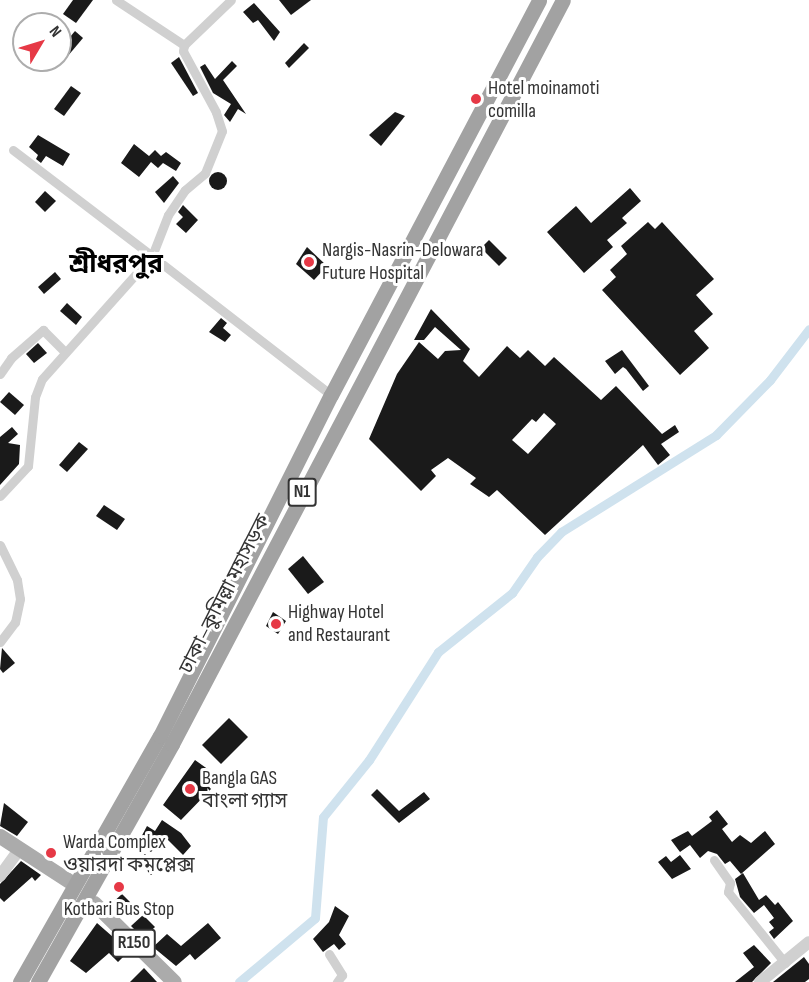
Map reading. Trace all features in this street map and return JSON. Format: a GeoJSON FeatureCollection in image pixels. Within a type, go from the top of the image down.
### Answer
{"type":"FeatureCollection","features":[{"type":"Feature","properties":{"kind":"highway","name":"N1"},"geometry":{"type":"LineString","coordinates":[[20,982],[175,722],[331,395],[539,0]]}},
{"type":"Feature","properties":{"kind":"highway","name":"ঢাকা–কুমিল্লা মহাসড়ক"},"geometry":{"type":"LineString","coordinates":[[38,982],[563,0]]}},
{"type":"Feature","properties":{"kind":"highway"},"geometry":{"type":"LineString","coordinates":[[12,982],[160,720],[175,722],[186,733],[182,744],[48,982]]}},
{"type":"Feature","properties":{"kind":"main road"},"geometry":{"type":"LineString","coordinates":[[0,836],[69,881]]}},
{"type":"Feature","properties":{"kind":"main road","name":"R150"},"geometry":{"type":"LineString","coordinates":[[94,903],[174,982]]}},
{"type":"Feature","properties":{"kind":"street"},"geometry":{"type":"LineString","coordinates":[[116,0],[184,45]]}},
{"type":"Feature","properties":{"kind":"street"},"geometry":{"type":"LineString","coordinates":[[0,496],[27,466],[35,397],[42,379],[64,351],[152,256],[168,214],[185,189],[205,173],[222,131],[216,112],[183,51],[184,45],[231,0]]}},
{"type":"Feature","properties":{"kind":"street"},"geometry":{"type":"LineString","coordinates":[[13,150],[331,395]]}},
{"type":"Feature","properties":{"kind":"street"},"geometry":{"type":"LineString","coordinates":[[0,374],[16,353],[43,330],[64,351]]}},
{"type":"Feature","properties":{"kind":"street"},"geometry":{"type":"LineString","coordinates":[[0,545],[17,580],[20,599],[15,622],[0,642]]}},
{"type":"Feature","properties":{"kind":"street"},"geometry":{"type":"LineString","coordinates":[[0,876],[19,850]]}},
{"type":"Feature","properties":{"kind":"street"},"geometry":{"type":"LineString","coordinates":[[714,860],[730,883],[728,892],[785,963]]}},
{"type":"Feature","properties":{"kind":"street"},"geometry":{"type":"LineString","coordinates":[[760,982],[809,942]]}},
{"type":"Feature","properties":{"kind":"street"},"geometry":{"type":"LineString","coordinates":[[329,954],[342,975],[337,982]]}},
{"type":"Feature","properties":{"kind":"building"},"geometry":{"type":"Polygon","coordinates":[[[73,0],[93,0],[76,23],[72,20],[72,12],[64,12],[73,0]]]}},
{"type":"Feature","properties":{"kind":"building"},"geometry":{"type":"Polygon","coordinates":[[[279,0],[311,0],[291,15],[279,0]]]}},
{"type":"Feature","properties":{"kind":"building"},"geometry":{"type":"Polygon","coordinates":[[[254,3],[280,32],[274,41],[258,20],[253,23],[243,12],[254,3]]]}},
{"type":"Feature","properties":{"kind":"building"},"geometry":{"type":"Polygon","coordinates":[[[75,31],[83,38],[72,51],[72,35],[75,31]]]}},
{"type":"Feature","properties":{"kind":"building"},"geometry":{"type":"Polygon","coordinates":[[[304,43],[309,48],[289,68],[285,63],[304,43]]]}},
{"type":"Feature","properties":{"kind":"building"},"geometry":{"type":"Polygon","coordinates":[[[179,57],[198,93],[193,96],[171,63],[179,57]]]}},
{"type":"Feature","properties":{"kind":"building"},"geometry":{"type":"Polygon","coordinates":[[[232,61],[237,66],[223,80],[246,114],[238,109],[230,122],[224,115],[231,104],[213,93],[200,67],[205,64],[215,79],[232,61]]]}},
{"type":"Feature","properties":{"kind":"building"},"geometry":{"type":"Polygon","coordinates":[[[71,86],[81,93],[64,116],[54,109],[71,86]]]}},
{"type":"Feature","properties":{"kind":"building"},"geometry":{"type":"Polygon","coordinates":[[[395,112],[405,116],[381,146],[369,135],[395,112]]]}},
{"type":"Feature","properties":{"kind":"building"},"geometry":{"type":"Polygon","coordinates":[[[38,135],[70,154],[63,166],[46,156],[41,163],[36,159],[38,155],[29,147],[38,135]]]}},
{"type":"Feature","properties":{"kind":"building"},"geometry":{"type":"Polygon","coordinates":[[[134,144],[149,156],[155,150],[161,156],[166,152],[181,163],[176,171],[163,163],[158,168],[151,162],[139,177],[121,163],[134,144]]]}},
{"type":"Feature","properties":{"kind":"building"},"geometry":{"type":"Polygon","coordinates":[[[218,172],[224,175],[227,181],[224,187],[218,190],[212,187],[209,181],[212,175],[218,172]]]}},
{"type":"Feature","properties":{"kind":"building"},"geometry":{"type":"Polygon","coordinates":[[[173,176],[179,183],[164,203],[155,192],[173,176]]]}},
{"type":"Feature","properties":{"kind":"building"},"geometry":{"type":"Polygon","coordinates":[[[630,188],[641,201],[622,218],[627,223],[607,240],[613,247],[584,273],[547,232],[576,206],[591,223],[630,188]]]}},
{"type":"Feature","properties":{"kind":"building"},"geometry":{"type":"Polygon","coordinates":[[[45,191],[56,201],[45,212],[35,202],[45,191]]]}},
{"type":"Feature","properties":{"kind":"building"},"geometry":{"type":"Polygon","coordinates":[[[183,205],[198,220],[186,233],[176,224],[183,217],[178,212],[183,205]]]}},
{"type":"Feature","properties":{"kind":"building"},"geometry":{"type":"Polygon","coordinates":[[[648,222],[655,229],[662,222],[714,279],[696,295],[713,314],[694,331],[709,348],[680,375],[602,290],[616,277],[610,270],[627,254],[621,246],[648,222]]]}},
{"type":"Feature","properties":{"kind":"building"},"geometry":{"type":"Polygon","coordinates":[[[489,240],[507,258],[499,266],[481,248],[489,240]]]}},
{"type":"Feature","properties":{"kind":"building"},"geometry":{"type":"Polygon","coordinates":[[[307,247],[327,266],[314,280],[296,264],[307,247]]]}},
{"type":"Feature","properties":{"kind":"building"},"geometry":{"type":"Polygon","coordinates":[[[55,272],[61,279],[44,294],[38,287],[55,272]]]}},
{"type":"Feature","properties":{"kind":"building"},"geometry":{"type":"Polygon","coordinates":[[[67,303],[82,317],[76,325],[60,311],[67,303]]]}},
{"type":"Feature","properties":{"kind":"building"},"geometry":{"type":"Polygon","coordinates":[[[431,309],[470,349],[463,361],[479,377],[507,346],[520,358],[528,350],[545,366],[554,357],[601,400],[616,386],[662,434],[675,425],[679,432],[661,444],[670,455],[658,465],[643,445],[545,535],[497,490],[489,497],[470,484],[476,478],[448,458],[431,470],[436,476],[421,491],[369,439],[397,374],[419,342],[438,359],[445,351],[461,350],[435,327],[424,340],[414,340],[431,309]],[[544,413],[536,422],[532,419],[512,440],[528,454],[556,424],[544,413]]]}},
{"type":"Feature","properties":{"kind":"building"},"geometry":{"type":"Polygon","coordinates":[[[221,318],[227,323],[223,328],[231,335],[225,342],[209,332],[221,318]]]}},
{"type":"Feature","properties":{"kind":"building"},"geometry":{"type":"Polygon","coordinates":[[[38,343],[47,353],[34,363],[26,354],[38,343]]]}},
{"type":"Feature","properties":{"kind":"building"},"geometry":{"type":"Polygon","coordinates":[[[622,350],[649,386],[643,391],[626,369],[623,367],[615,374],[605,361],[622,350]]]}},
{"type":"Feature","properties":{"kind":"building"},"geometry":{"type":"Polygon","coordinates":[[[9,392],[24,405],[15,415],[0,402],[9,392]]]}},
{"type":"Feature","properties":{"kind":"building"},"geometry":{"type":"Polygon","coordinates":[[[12,427],[18,434],[8,443],[20,445],[19,464],[0,485],[0,437],[12,427]]]}},
{"type":"Feature","properties":{"kind":"building"},"geometry":{"type":"Polygon","coordinates":[[[79,442],[88,449],[67,472],[59,465],[79,442]]]}},
{"type":"Feature","properties":{"kind":"building"},"geometry":{"type":"Polygon","coordinates":[[[104,505],[125,519],[117,530],[96,516],[104,505]]]}},
{"type":"Feature","properties":{"kind":"building"},"geometry":{"type":"Polygon","coordinates":[[[303,556],[324,582],[308,594],[288,569],[303,556]]]}},
{"type":"Feature","properties":{"kind":"building","name":"Highway Hotel and Restaurant"},"geometry":{"type":"Polygon","coordinates":[[[273,612],[286,621],[278,634],[266,626],[273,612]]]}},
{"type":"Feature","properties":{"kind":"building"},"geometry":{"type":"Polygon","coordinates":[[[2,648],[15,663],[3,673],[0,669],[2,648]]]}},
{"type":"Feature","properties":{"kind":"building"},"geometry":{"type":"Polygon","coordinates":[[[229,718],[248,737],[221,764],[202,745],[229,718]]]}},
{"type":"Feature","properties":{"kind":"building"},"geometry":{"type":"Polygon","coordinates":[[[195,760],[216,775],[204,781],[211,789],[181,820],[163,805],[195,760]]]}},
{"type":"Feature","properties":{"kind":"building"},"geometry":{"type":"Polygon","coordinates":[[[377,789],[399,811],[424,792],[430,799],[399,823],[371,795],[377,789]]]}},
{"type":"Feature","properties":{"kind":"building"},"geometry":{"type":"Polygon","coordinates":[[[4,803],[28,822],[17,836],[0,826],[4,803]]]}},
{"type":"Feature","properties":{"kind":"building"},"geometry":{"type":"Polygon","coordinates":[[[717,810],[728,824],[722,829],[732,842],[740,835],[751,843],[765,831],[775,844],[741,874],[730,861],[725,864],[717,854],[708,851],[700,858],[690,845],[680,852],[671,840],[688,831],[692,836],[712,821],[709,817],[717,810]]]}},
{"type":"Feature","properties":{"kind":"building"},"geometry":{"type":"Polygon","coordinates":[[[162,820],[181,833],[191,846],[183,855],[165,837],[151,852],[138,843],[147,826],[155,831],[162,820]]]}},
{"type":"Feature","properties":{"kind":"building"},"geometry":{"type":"Polygon","coordinates":[[[145,854],[158,869],[151,875],[138,860],[145,854]]]}},
{"type":"Feature","properties":{"kind":"building"},"geometry":{"type":"Polygon","coordinates":[[[680,855],[691,869],[672,879],[658,862],[666,856],[671,862],[680,855]]]}},
{"type":"Feature","properties":{"kind":"building"},"geometry":{"type":"Polygon","coordinates":[[[21,861],[41,875],[35,881],[32,877],[4,902],[0,898],[0,884],[21,861]]]}},
{"type":"Feature","properties":{"kind":"building"},"geometry":{"type":"Polygon","coordinates":[[[743,873],[759,900],[766,895],[775,905],[778,902],[793,921],[774,939],[769,932],[774,928],[769,922],[774,918],[764,905],[754,913],[740,897],[735,879],[743,873]]]}},
{"type":"Feature","properties":{"kind":"building"},"geometry":{"type":"Polygon","coordinates":[[[122,894],[133,905],[122,915],[110,905],[122,894]]]}},
{"type":"Feature","properties":{"kind":"building"},"geometry":{"type":"Polygon","coordinates":[[[335,906],[349,916],[339,935],[346,944],[339,950],[334,944],[323,952],[313,939],[329,922],[335,906]]]}},
{"type":"Feature","properties":{"kind":"building"},"geometry":{"type":"Polygon","coordinates":[[[143,915],[155,927],[143,938],[131,926],[143,915]]]}},
{"type":"Feature","properties":{"kind":"building"},"geometry":{"type":"Polygon","coordinates":[[[97,923],[129,951],[118,962],[109,953],[86,973],[70,961],[97,923]]]}},
{"type":"Feature","properties":{"kind":"building"},"geometry":{"type":"Polygon","coordinates":[[[208,923],[221,938],[195,960],[190,954],[176,966],[153,947],[167,934],[181,946],[208,923]]]}},
{"type":"Feature","properties":{"kind":"building"},"geometry":{"type":"Polygon","coordinates":[[[754,945],[771,963],[752,982],[735,982],[754,967],[743,953],[754,945]]]}},
{"type":"Feature","properties":{"kind":"building"},"geometry":{"type":"Polygon","coordinates":[[[804,957],[809,964],[809,979],[805,982],[773,982],[804,957]]]}},
{"type":"Feature","properties":{"kind":"building"},"geometry":{"type":"Polygon","coordinates":[[[144,968],[157,982],[130,982],[144,968]]]}},
{"type":"Feature","properties":{"kind":"waterway"},"geometry":{"type":"LineString","coordinates":[[239,982],[315,918],[323,817],[369,760],[438,652],[512,593],[537,557],[561,532],[716,435],[770,380],[809,329]]}},
{"type":"Feature","properties":{"kind":"place","name":"Hotel moinamoti comilla"},"geometry":{"type":"Point","coordinates":[476,99]}},
{"type":"Feature","properties":{"kind":"place","name":"Nargis-Nasrin-Delowara Future Hospital"},"geometry":{"type":"Point","coordinates":[309,262]}},
{"type":"Feature","properties":{"kind":"place","name":"Highway Hotel and Restaurant"},"geometry":{"type":"Point","coordinates":[276,624]}},
{"type":"Feature","properties":{"kind":"place","name":"Bangla GAS বাংলা গ্যাস"},"geometry":{"type":"Point","coordinates":[190,789]}},
{"type":"Feature","properties":{"kind":"place","name":"Warda Complex ওয়ারদা কমপ্লেক্স"},"geometry":{"type":"Point","coordinates":[51,853]}},
{"type":"Feature","properties":{"kind":"place","name":"Kotbari Bus Stop"},"geometry":{"type":"Point","coordinates":[119,887]}},
{"type":"Feature","properties":{"kind":"district","name":"শ্রীধরপুর"},"geometry":{"type":"Point","coordinates":[116,265]}}]}
